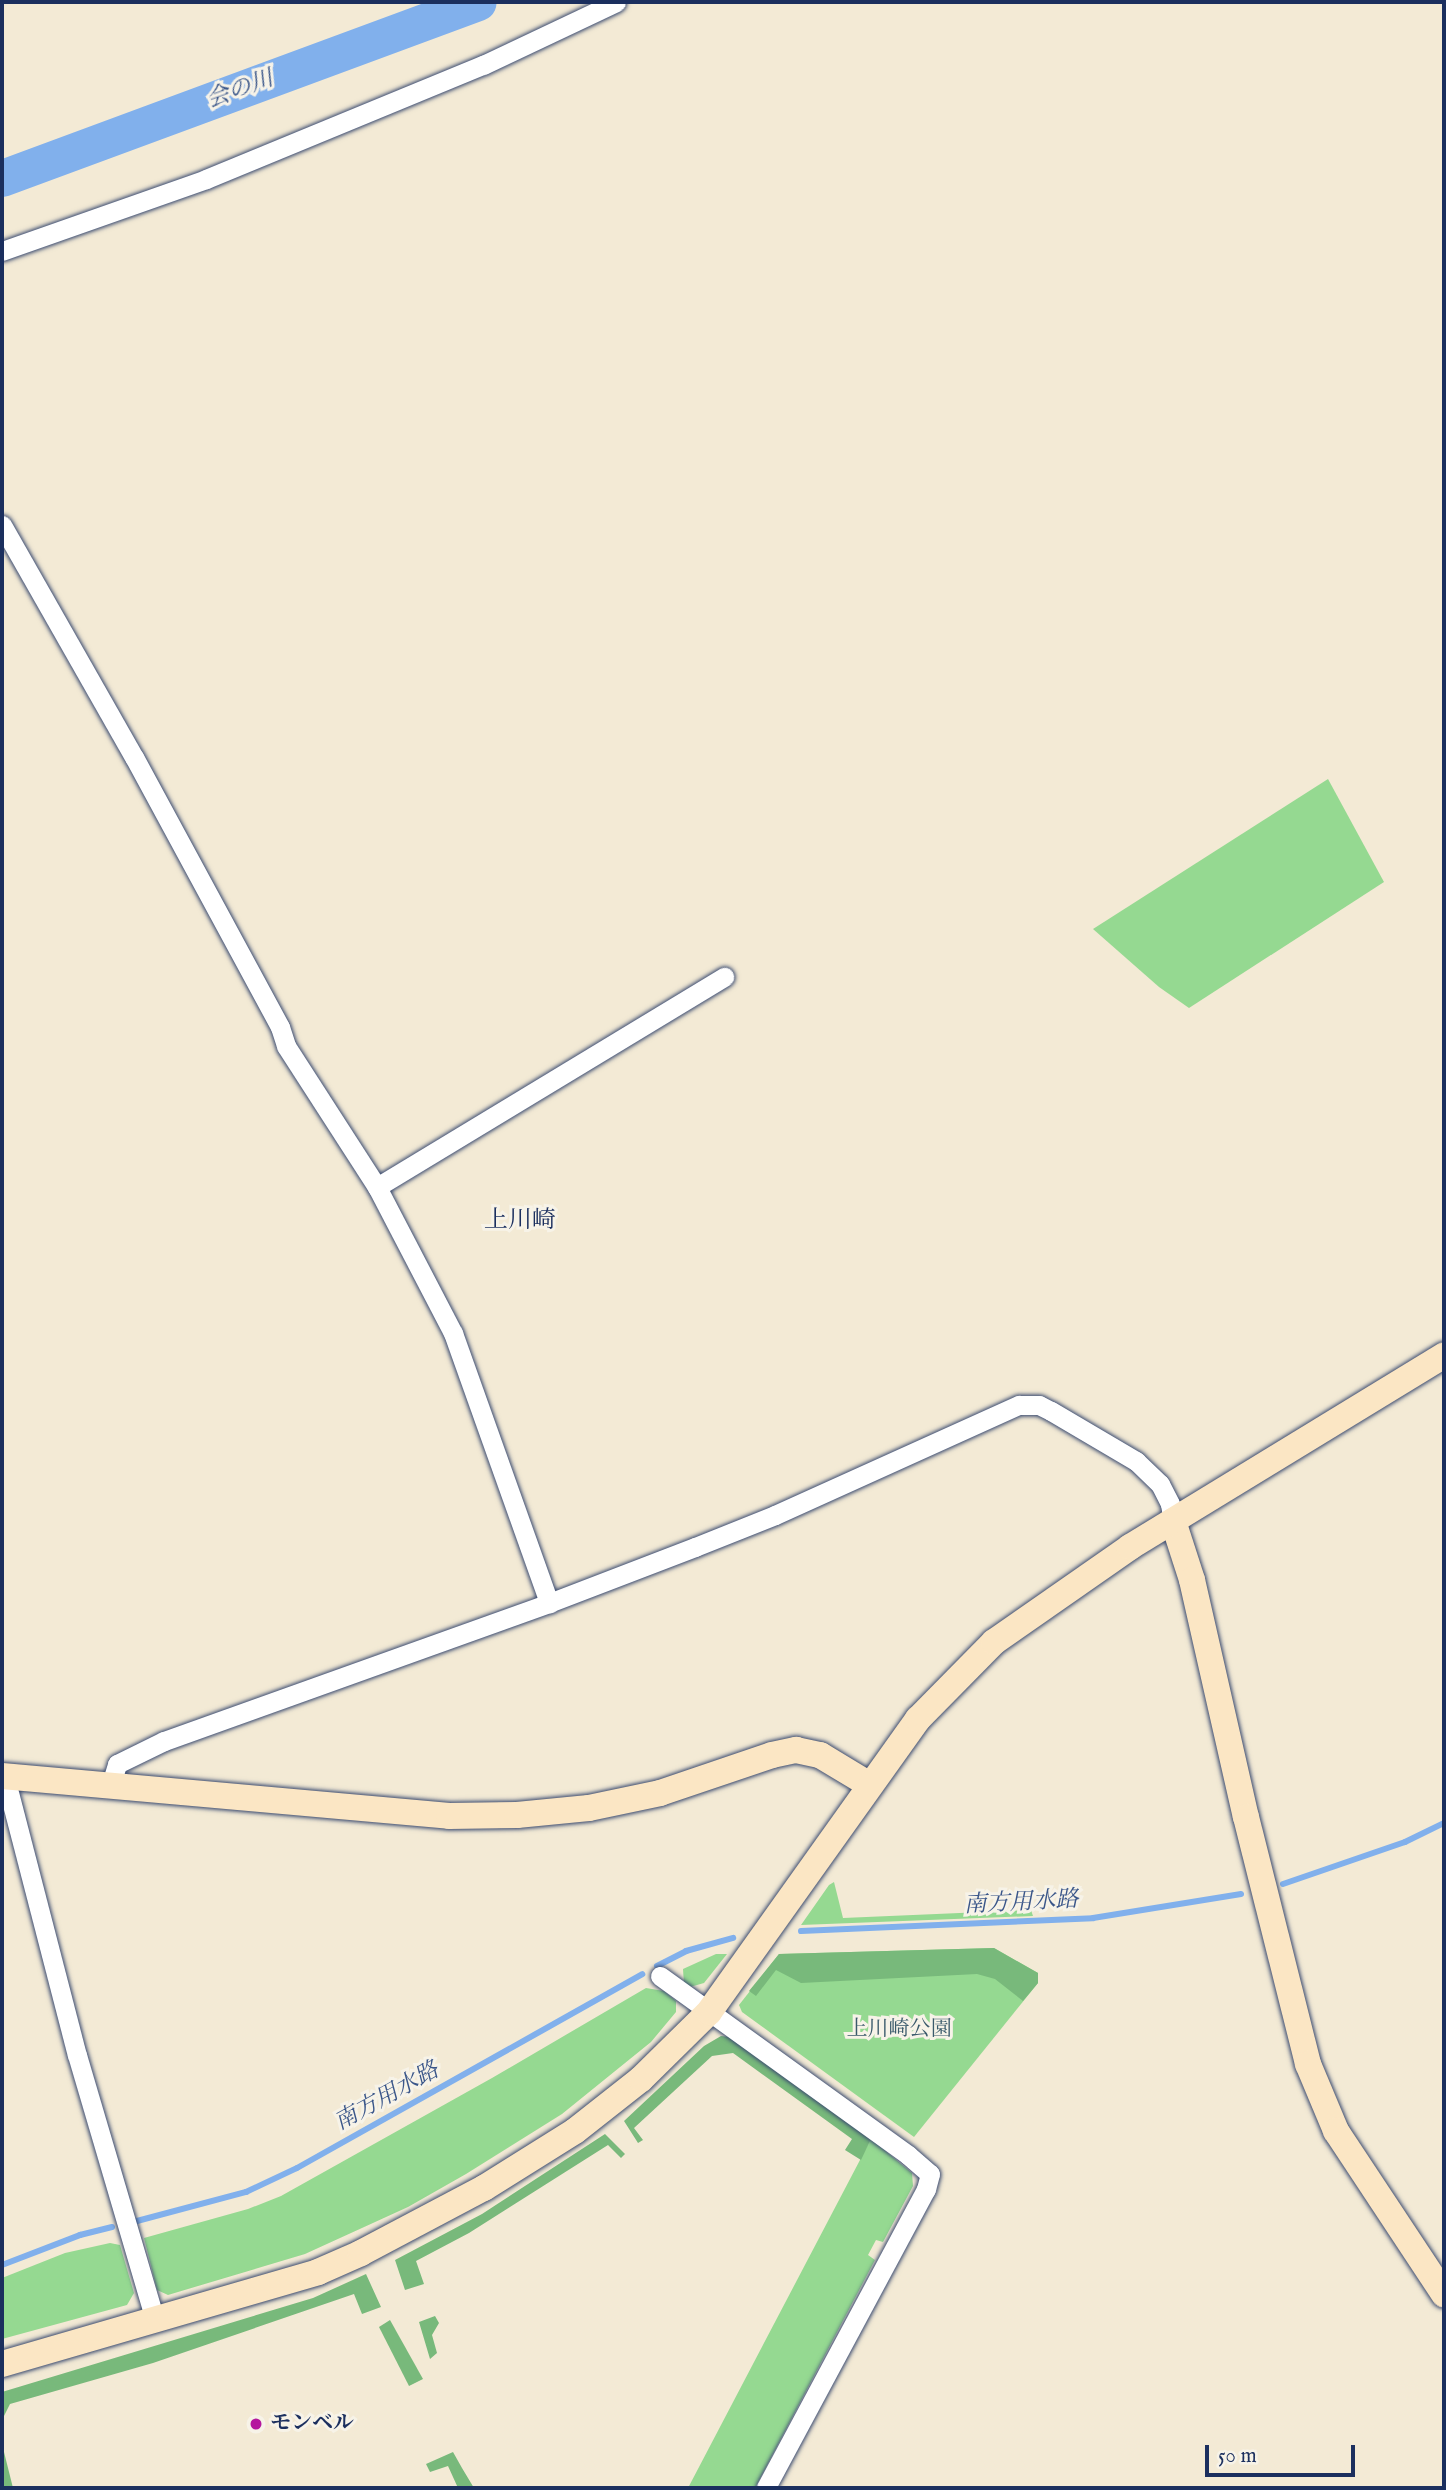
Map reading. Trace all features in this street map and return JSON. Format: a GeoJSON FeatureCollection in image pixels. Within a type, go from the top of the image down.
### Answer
{"type":"FeatureCollection","features":[{"type":"Feature","properties":{"kind":"street"},"geometry":{"type":"LineString","coordinates":[[2,251],[206,179],[483,65],[616,2]]}},
{"type":"Feature","properties":{"kind":"street"},"geometry":{"type":"LineString","coordinates":[[2,525],[134,757],[280,1027],[286,1046],[377,1187],[453,1333],[549,1603]]}},
{"type":"Feature","properties":{"kind":"street"},"geometry":{"type":"LineString","coordinates":[[377,1187],[724,977]]}},
{"type":"Feature","properties":{"kind":"street"},"geometry":{"type":"LineString","coordinates":[[2,2364],[318,2272],[361,2253],[484,2188],[603,2110],[641,2079],[709,2012],[868,1784],[934,1700],[994,1642],[1074,1583],[1444,1355]]}},
{"type":"Feature","properties":{"kind":"street"},"geometry":{"type":"LineString","coordinates":[[111,1784],[117,1764],[164,1741],[549,1603],[775,1515],[1012,1407],[1039,1405],[1136,1461],[1160,1484],[1170,1504],[1192,1580],[1249,1830],[1308,2064],[1336,2131],[1444,2294]]}},
{"type":"Feature","properties":{"kind":"street"},"geometry":{"type":"LineString","coordinates":[[155,2320],[77,2055],[4,1776],[422,1815],[517,1815],[589,1808],[660,1793],[772,1755],[796,1750],[820,1755],[868,1784]]}},
{"type":"Feature","properties":{"kind":"street"},"geometry":{"type":"LineString","coordinates":[[660,1976],[897,2146],[930,2174],[926,2189],[766,2488]]}},
{"type":"Feature","properties":{"kind":"green space"},"geometry":{"type":"Polygon","coordinates":[[[1328,779],[1384,882],[1189,1008],[1159,987],[1093,929],[1328,779]]]}},
{"type":"Feature","properties":{"kind":"green space"},"geometry":{"type":"Polygon","coordinates":[[[834,1882],[843,1918],[1031,1910],[1033,1916],[801,1925],[829,1885],[834,1882]]]}},
{"type":"Feature","properties":{"kind":"green space","name":"上川崎公園"},"geometry":{"type":"Polygon","coordinates":[[[994,1948],[1038,1973],[1038,1983],[914,2137],[742,2012],[739,2005],[779,1954],[994,1948]]]}},
{"type":"Feature","properties":{"kind":"green space"},"geometry":{"type":"Polygon","coordinates":[[[994,1948],[1038,1973],[1038,1983],[1023,2001],[995,1979],[977,1974],[801,1983],[776,1970],[756,1996],[749,1991],[779,1954],[994,1948]]]}},
{"type":"Feature","properties":{"kind":"green space"},"geometry":{"type":"Polygon","coordinates":[[[716,1954],[727,1954],[704,1983],[690,1987],[684,1984],[683,1969],[716,1954]]]}},
{"type":"Feature","properties":{"kind":"green space"},"geometry":{"type":"Polygon","coordinates":[[[646,1988],[664,1991],[676,2001],[676,2012],[651,2042],[562,2114],[466,2174],[408,2207],[305,2254],[168,2295],[157,2290],[144,2238],[248,2209],[281,2196],[646,1988]]]}},
{"type":"Feature","properties":{"kind":"green space"},"geometry":{"type":"Polygon","coordinates":[[[721,2036],[730,2037],[871,2139],[861,2160],[845,2150],[852,2139],[733,2053],[712,2056],[634,2128],[643,2140],[638,2143],[624,2121],[704,2046],[721,2036]]]}},
{"type":"Feature","properties":{"kind":"green space"},"geometry":{"type":"Polygon","coordinates":[[[605,2134],[625,2154],[621,2158],[608,2145],[469,2233],[416,2261],[424,2284],[405,2290],[395,2260],[482,2214],[605,2134]]]}},
{"type":"Feature","properties":{"kind":"green space"},"geometry":{"type":"Polygon","coordinates":[[[871,2139],[912,2173],[913,2186],[883,2242],[876,2240],[868,2255],[875,2260],[755,2488],[688,2488],[871,2139]]]}},
{"type":"Feature","properties":{"kind":"green space"},"geometry":{"type":"Polygon","coordinates":[[[110,2243],[120,2245],[134,2293],[127,2305],[2,2339],[2,2278],[65,2253],[110,2243]]]}},
{"type":"Feature","properties":{"kind":"green space"},"geometry":{"type":"Polygon","coordinates":[[[366,2274],[381,2307],[362,2314],[354,2294],[153,2363],[10,2404],[2,2420],[2,2392],[313,2298],[366,2274]]]}},
{"type":"Feature","properties":{"kind":"green space"},"geometry":{"type":"Polygon","coordinates":[[[435,2316],[439,2323],[432,2335],[437,2353],[430,2359],[419,2322],[435,2316]]]}},
{"type":"Feature","properties":{"kind":"green space"},"geometry":{"type":"Polygon","coordinates":[[[390,2320],[423,2379],[409,2386],[379,2327],[390,2320]]]}},
{"type":"Feature","properties":{"kind":"green space"},"geometry":{"type":"Polygon","coordinates":[[[2,2444],[13,2488],[2,2488],[2,2444]]]}},
{"type":"Feature","properties":{"kind":"green space"},"geometry":{"type":"Polygon","coordinates":[[[453,2452],[474,2488],[458,2488],[448,2466],[430,2472],[426,2464],[453,2452]]]}},
{"type":"Feature","properties":{"kind":"waterway","name":"会の川"},"geometry":{"type":"LineString","coordinates":[[2,178],[478,2]]}},
{"type":"Feature","properties":{"kind":"waterway","name":"南方用水路"},"geometry":{"type":"LineString","coordinates":[[1283,1884],[1405,1842],[1444,1823]]}},
{"type":"Feature","properties":{"kind":"waterway","name":"南方用水路"},"geometry":{"type":"LineString","coordinates":[[801,1931],[1093,1918],[1241,1894]]}},
{"type":"Feature","properties":{"kind":"waterway","name":"南方用水路"},"geometry":{"type":"LineString","coordinates":[[657,1966],[686,1951],[733,1938]]}},
{"type":"Feature","properties":{"kind":"waterway","name":"南方用水路"},"geometry":{"type":"LineString","coordinates":[[137,2221],[246,2192],[297,2168],[642,1974]]}},
{"type":"Feature","properties":{"kind":"waterway","name":"南方用水路"},"geometry":{"type":"LineString","coordinates":[[2,2265],[80,2235],[112,2227]]}},
{"type":"Feature","properties":{"kind":"place","name":"モンベル"},"geometry":{"type":"Point","coordinates":[256,2424]}},
{"type":"Feature","properties":{"kind":"district","name":"上川崎"},"geometry":{"type":"Point","coordinates":[520,1221]}}]}
